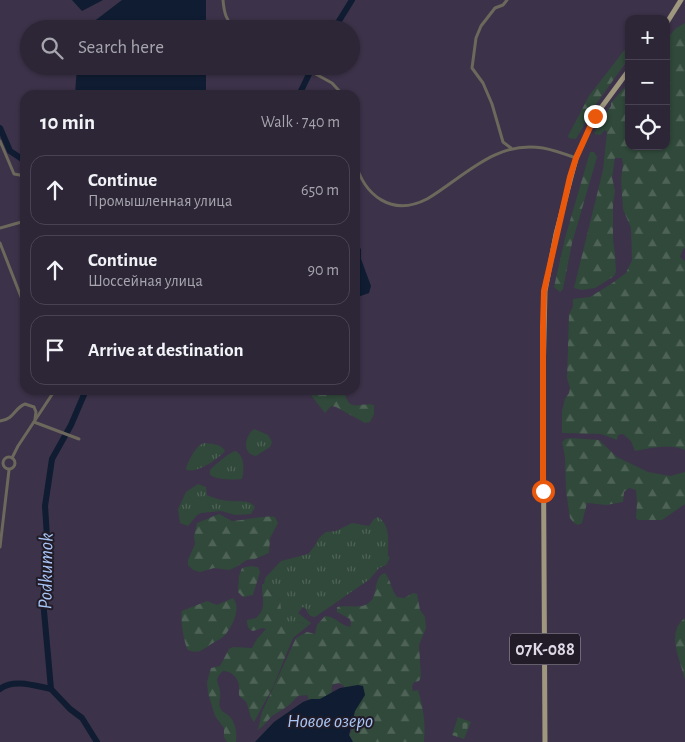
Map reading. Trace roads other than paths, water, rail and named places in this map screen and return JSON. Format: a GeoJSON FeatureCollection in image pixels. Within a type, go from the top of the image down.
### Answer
{"type":"FeatureCollection","features":[{"type":"Feature","properties":{"kind":"main road"},"geometry":{"type":"LineString","coordinates":[[670,18],[681,0]]}},
{"type":"Feature","properties":{"kind":"main road","name":"07К-088"},"geometry":{"type":"LineString","coordinates":[[545,742],[544,291],[576,158],[595,116],[625,75]]}},
{"type":"Feature","properties":{"kind":"street"},"geometry":{"type":"LineString","coordinates":[[223,0],[224,14],[227,20]]}},
{"type":"Feature","properties":{"kind":"street"},"geometry":{"type":"LineString","coordinates":[[507,0],[503,5],[494,8],[481,26],[476,38],[472,68],[492,104],[504,142],[511,148]]}},
{"type":"Feature","properties":{"kind":"street"},"geometry":{"type":"LineString","coordinates":[[318,75],[339,90]]}},
{"type":"Feature","properties":{"kind":"street"},"geometry":{"type":"LineString","coordinates":[[0,141],[14,174],[20,175]]}},
{"type":"Feature","properties":{"kind":"street"},"geometry":{"type":"LineString","coordinates":[[360,175],[373,195],[387,203],[404,205],[416,204],[427,199],[484,159],[511,148],[542,148],[576,158]]}},
{"type":"Feature","properties":{"kind":"street"},"geometry":{"type":"LineString","coordinates":[[0,228],[20,222]]}},
{"type":"Feature","properties":{"kind":"street"},"geometry":{"type":"LineString","coordinates":[[0,243],[20,294]]}},
{"type":"Feature","properties":{"kind":"street"},"geometry":{"type":"LineString","coordinates":[[12,458],[52,395]]}},
{"type":"Feature","properties":{"kind":"street"},"geometry":{"type":"LineString","coordinates":[[0,420],[9,419],[21,405],[25,404],[34,407],[36,412],[34,422]]}},
{"type":"Feature","properties":{"kind":"street"},"geometry":{"type":"LineString","coordinates":[[34,422],[79,439]]}},
{"type":"Feature","properties":{"kind":"street"},"geometry":{"type":"LineString","coordinates":[[12,458],[16,465],[14,469],[4,468],[2,461],[12,458]]}},
{"type":"Feature","properties":{"kind":"street"},"geometry":{"type":"LineString","coordinates":[[0,547],[9,470]]}},
{"type":"Feature","properties":{"kind":"water"},"geometry":{"type":"Polygon","coordinates":[[[72,0],[103,0],[82,11],[72,0]]]}},
{"type":"Feature","properties":{"kind":"water"},"geometry":{"type":"Polygon","coordinates":[[[122,0],[206,0],[206,20],[96,20],[122,0]]]}},
{"type":"Feature","properties":{"kind":"water"},"geometry":{"type":"Polygon","coordinates":[[[76,75],[206,75],[206,90],[75,90],[76,75]]]}},
{"type":"Feature","properties":{"kind":"water"},"geometry":{"type":"Polygon","coordinates":[[[360,248],[361,259],[371,286],[369,293],[360,296],[360,248]]]}},
{"type":"Feature","properties":{"kind":"water","name":"Новое озеро"},"geometry":{"type":"Polygon","coordinates":[[[363,686],[365,695],[355,711],[349,735],[353,742],[255,742],[274,722],[303,702],[311,699],[320,699],[340,688],[363,686]]]}},
{"type":"Feature","properties":{"kind":"waterway","name":"Podkumok"},"geometry":{"type":"LineString","coordinates":[[340,20],[352,0]]}},
{"type":"Feature","properties":{"kind":"waterway","name":"Podkumok"},"geometry":{"type":"LineString","coordinates":[[301,90],[309,75]]}},
{"type":"Feature","properties":{"kind":"waterway"},"geometry":{"type":"LineString","coordinates":[[0,128],[10,151],[20,158]]}},
{"type":"Feature","properties":{"kind":"waterway","name":"Podkumok"},"geometry":{"type":"LineString","coordinates":[[84,395],[71,425],[52,459],[45,506],[48,553],[43,600],[51,689],[70,709],[82,718],[97,742]]}},
{"type":"Feature","properties":{"kind":"waterway"},"geometry":{"type":"LineString","coordinates":[[0,689],[18,683],[51,689]]}}]}
